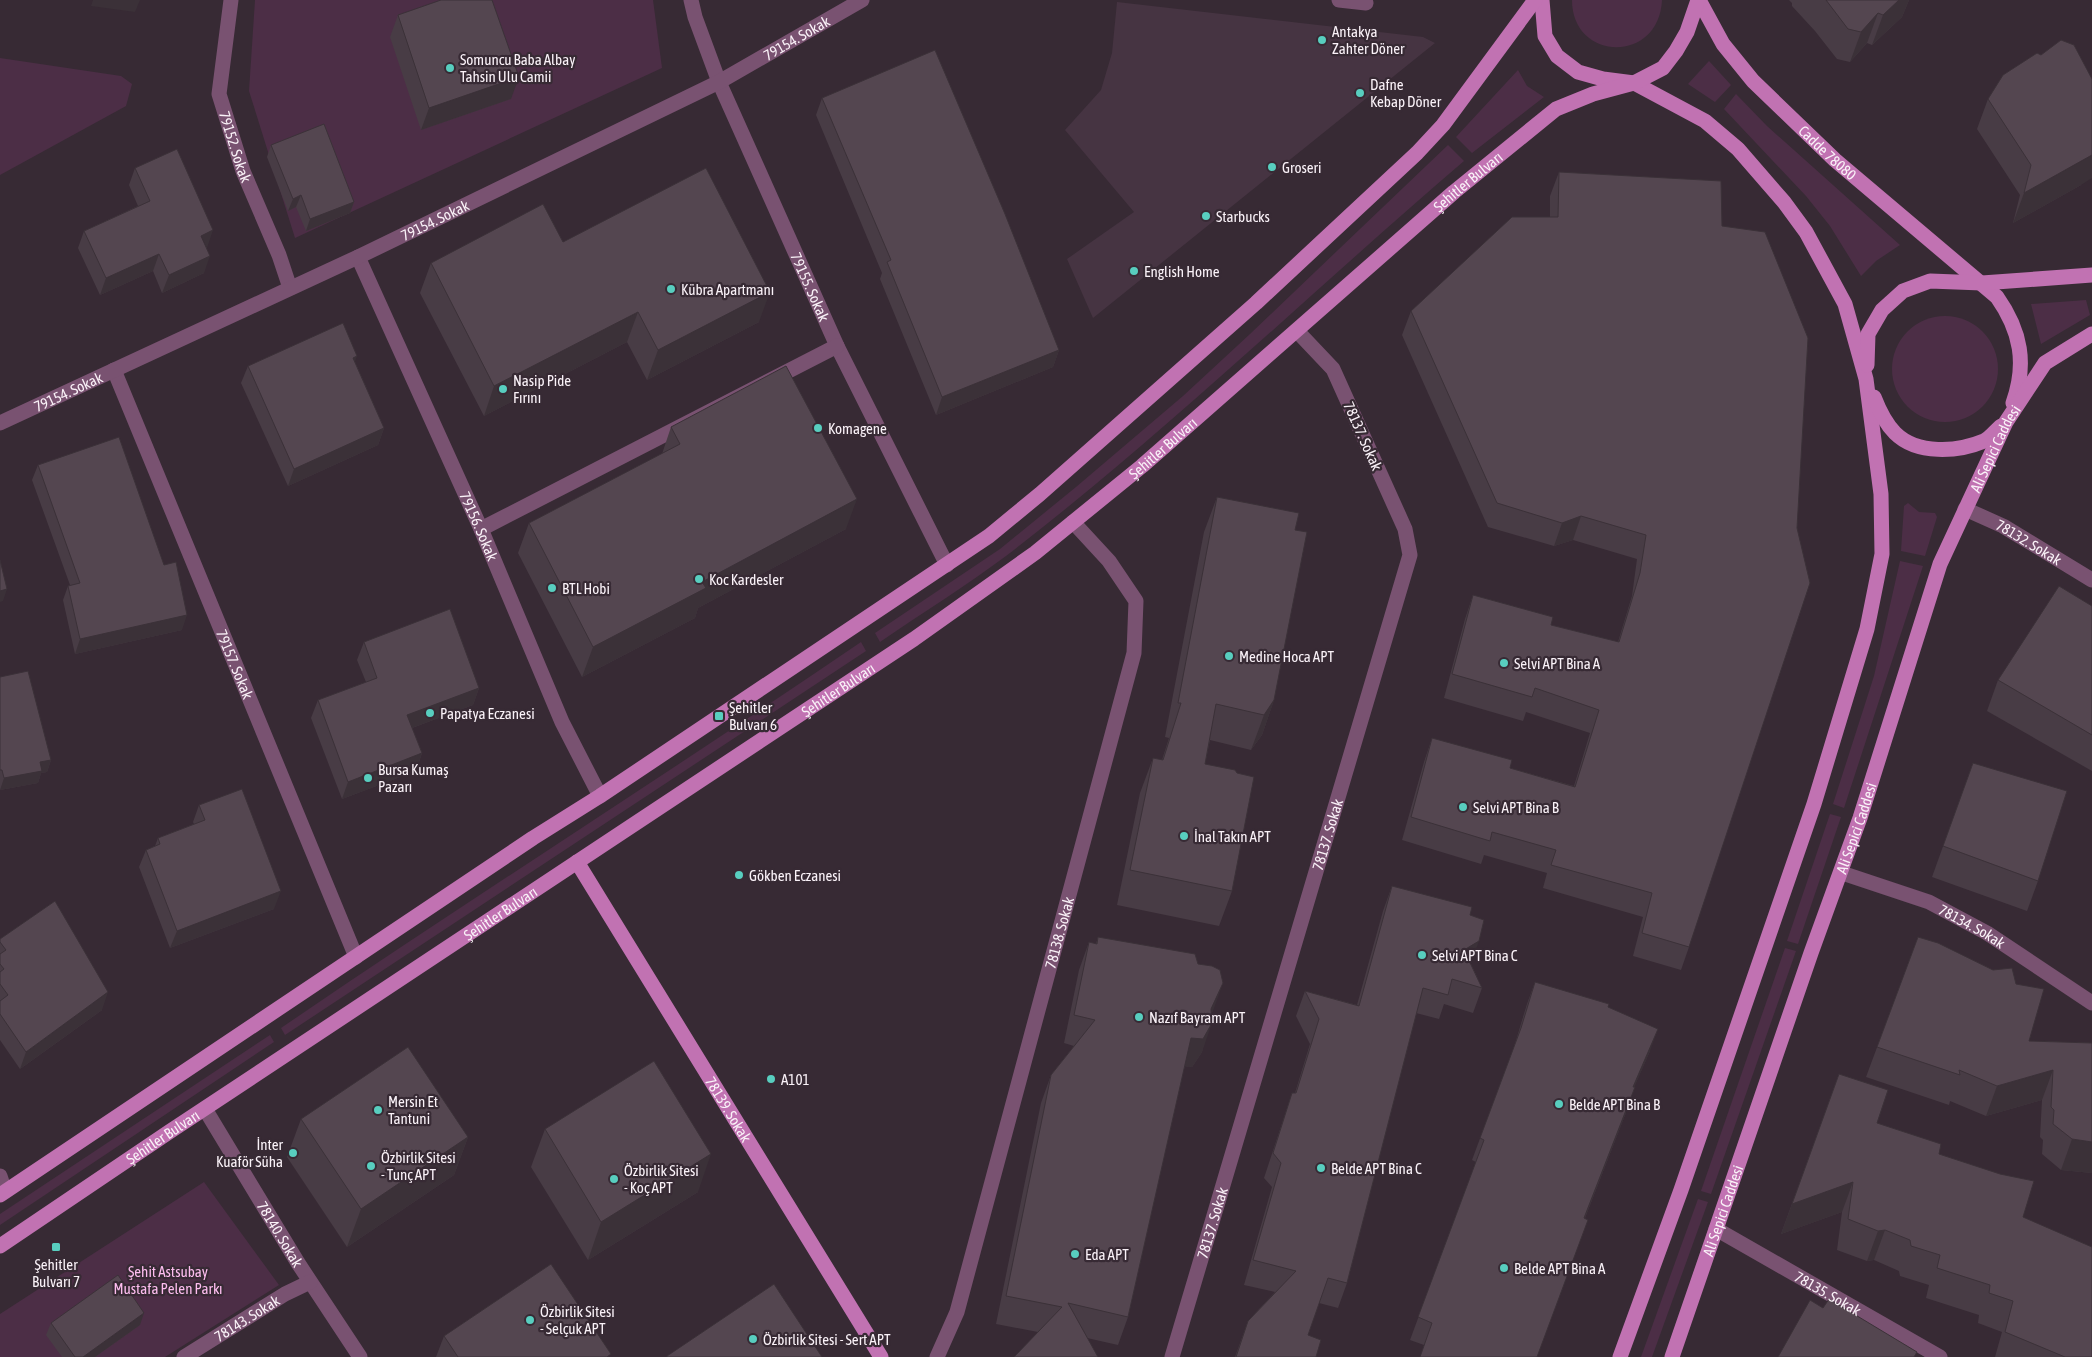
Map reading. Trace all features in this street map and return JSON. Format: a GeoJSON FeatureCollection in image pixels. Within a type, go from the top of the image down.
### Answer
{"type":"FeatureCollection","features":[{"type":"Feature","properties":{"kind":"main road"},"geometry":{"type":"LineString","coordinates":[[3,1193],[990,536],[1256,303],[1375,194],[1443,125],[1535,0]]}},
{"type":"Feature","properties":{"kind":"main road"},"geometry":{"type":"LineString","coordinates":[[1542,0],[1545,36],[1557,56],[1578,72],[1603,79],[1634,83],[1705,121],[1738,148],[1784,202],[1806,232],[1845,304],[1866,379],[1882,416],[1896,434],[1912,444],[1941,450],[1967,446],[1985,440],[2006,422],[2018,391],[2022,362],[2017,336],[2009,314],[1982,283]]}},
{"type":"Feature","properties":{"kind":"main road","name":"Şehitler Bulvarı"},"geometry":{"type":"LineString","coordinates":[[0,1246],[938,622],[1035,553],[1142,466],[1461,186],[1556,109],[1593,94],[1634,83],[1663,68],[1687,32],[1698,0]]}},
{"type":"Feature","properties":{"kind":"main road","name":"Cadde 78080"},"geometry":{"type":"LineString","coordinates":[[1698,0],[1723,44],[1753,81],[1835,160],[1903,219],[1982,283]]}},
{"type":"Feature","properties":{"kind":"main road"},"geometry":{"type":"LineString","coordinates":[[1620,1357],[1681,1190],[1814,804],[1867,629],[1882,554],[1881,494],[1866,379],[1868,334],[1882,310],[1903,291],[1930,281],[1982,283],[2092,275]]}},
{"type":"Feature","properties":{"kind":"main road","name":"Ali Sepici Caddesi"},"geometry":{"type":"LineString","coordinates":[[1672,1357],[1811,953],[1842,873],[1940,564],[2006,422],[2045,363],[2092,334]]}},
{"type":"Feature","properties":{"kind":"main road","name":"78139. Sokak"},"geometry":{"type":"LineString","coordinates":[[577,862],[881,1357]]}},
{"type":"Feature","properties":{"kind":"street","name":"79152. Sokak"},"geometry":{"type":"LineString","coordinates":[[231,0],[219,94],[243,172],[279,255],[290,288]]}},
{"type":"Feature","properties":{"kind":"street","name":"79155. Sokak"},"geometry":{"type":"LineString","coordinates":[[691,0],[695,17],[719,82],[837,346],[947,565]]}},
{"type":"Feature","properties":{"kind":"street","name":"79154. Sokak"},"geometry":{"type":"LineString","coordinates":[[0,424],[358,257],[719,82],[862,0]]}},
{"type":"Feature","properties":{"kind":"street"},"geometry":{"type":"LineString","coordinates":[[1339,0],[1366,3]]}},
{"type":"Feature","properties":{"kind":"street","name":"79156. Sokak"},"geometry":{"type":"LineString","coordinates":[[358,257],[481,529],[562,722],[600,796]]}},
{"type":"Feature","properties":{"kind":"street","name":"78137. Sokak"},"geometry":{"type":"LineString","coordinates":[[1172,1357],[1410,555],[1406,529],[1332,369],[1297,331]]}},
{"type":"Feature","properties":{"kind":"street"},"geometry":{"type":"LineString","coordinates":[[481,529],[837,346]]}},
{"type":"Feature","properties":{"kind":"street","name":"79157. Sokak"},"geometry":{"type":"LineString","coordinates":[[114,370],[356,957]]}},
{"type":"Feature","properties":{"kind":"street","name":"78132. Sokak"},"geometry":{"type":"LineString","coordinates":[[1965,509],[2003,526],[2092,580]]}},
{"type":"Feature","properties":{"kind":"street","name":"78138. Sokak"},"geometry":{"type":"LineString","coordinates":[[937,1357],[957,1312],[1134,652],[1136,601],[1109,561],[1073,522]]}},
{"type":"Feature","properties":{"kind":"street","name":"78134. Sokak"},"geometry":{"type":"LineString","coordinates":[[1842,873],[1929,902],[1987,932],[2092,1003]]}},
{"type":"Feature","properties":{"kind":"street","name":"78140. Sokak"},"geometry":{"type":"LineString","coordinates":[[205,1109],[310,1282],[360,1357]]}},
{"type":"Feature","properties":{"kind":"street"},"geometry":{"type":"LineString","coordinates":[[0,1176],[3,1193]]}},
{"type":"Feature","properties":{"kind":"street","name":"78135. Sokak"},"geometry":{"type":"LineString","coordinates":[[1716,1230],[1940,1357]]}},
{"type":"Feature","properties":{"kind":"street","name":"78143. Sokak"},"geometry":{"type":"LineString","coordinates":[[184,1357],[285,1294],[310,1282]]}},
{"type":"Feature","properties":{"kind":"shaded area"},"geometry":{"type":"Polygon","coordinates":[[[1117,2],[1423,37],[1435,43],[1093,318],[1067,259],[1134,212],[1065,130],[1101,90],[1112,53],[1117,2]]]}},
{"type":"Feature","properties":{"kind":"green space"},"geometry":{"type":"Polygon","coordinates":[[[255,0],[653,0],[662,68],[295,238],[249,91],[255,0]]]}},
{"type":"Feature","properties":{"kind":"green space"},"geometry":{"type":"Polygon","coordinates":[[[1572,0],[1662,0],[1657,21],[1647,36],[1632,44],[1616,47],[1600,44],[1586,35],[1576,20],[1572,0]]]}},
{"type":"Feature","properties":{"kind":"green space"},"geometry":{"type":"Polygon","coordinates":[[[0,58],[121,76],[132,84],[126,106],[0,175],[0,58]]]}},
{"type":"Feature","properties":{"kind":"green space"},"geometry":{"type":"Polygon","coordinates":[[[1709,61],[1731,85],[1715,102],[1688,84],[1709,61]]]}},
{"type":"Feature","properties":{"kind":"green space"},"geometry":{"type":"Polygon","coordinates":[[[1518,70],[1527,86],[1544,97],[1472,153],[1456,137],[1518,70]]]}},
{"type":"Feature","properties":{"kind":"green space"},"geometry":{"type":"Polygon","coordinates":[[[1736,94],[1767,126],[1900,245],[1876,261],[1861,276],[1830,226],[1806,196],[1724,109],[1736,94]]]}},
{"type":"Feature","properties":{"kind":"green space"},"geometry":{"type":"Polygon","coordinates":[[[1448,145],[1464,161],[1181,412],[1124,461],[1006,556],[880,642],[875,633],[1000,549],[1183,396],[1448,145]]]}},
{"type":"Feature","properties":{"kind":"green space"},"geometry":{"type":"Polygon","coordinates":[[[2086,300],[2090,315],[2041,344],[2031,304],[2086,300]]]}},
{"type":"Feature","properties":{"kind":"green space"},"geometry":{"type":"Polygon","coordinates":[[[1945,316],[1965,320],[1983,331],[1994,349],[1998,369],[1994,389],[1983,407],[1965,418],[1945,422],[1925,418],[1907,407],[1896,389],[1892,369],[1896,349],[1907,331],[1925,320],[1945,316]]]}},
{"type":"Feature","properties":{"kind":"green space"},"geometry":{"type":"Polygon","coordinates":[[[1908,503],[1919,512],[1935,513],[1937,517],[1925,556],[1901,551],[1904,506],[1908,503]]]}},
{"type":"Feature","properties":{"kind":"green space"},"geometry":{"type":"Polygon","coordinates":[[[1900,561],[1923,566],[1844,808],[1833,804],[1874,676],[1900,561]]]}},
{"type":"Feature","properties":{"kind":"green space"},"geometry":{"type":"Polygon","coordinates":[[[861,642],[866,651],[285,1035],[281,1028],[861,642]]]}},
{"type":"Feature","properties":{"kind":"green space"},"geometry":{"type":"Polygon","coordinates":[[[1830,814],[1841,817],[1798,944],[1787,941],[1830,814]]]}},
{"type":"Feature","properties":{"kind":"green space"},"geometry":{"type":"Polygon","coordinates":[[[1785,948],[1796,951],[1711,1194],[1701,1191],[1785,948]]]}},
{"type":"Feature","properties":{"kind":"green space"},"geometry":{"type":"Polygon","coordinates":[[[270,1035],[274,1042],[0,1225],[0,1214],[270,1035]]]}},
{"type":"Feature","properties":{"kind":"green space","name":"Şehit Astsubay Mustafa Pelen Parkı"},"geometry":{"type":"Polygon","coordinates":[[[204,1182],[279,1285],[165,1357],[0,1357],[0,1314],[204,1182]]]}},
{"type":"Feature","properties":{"kind":"green space"},"geometry":{"type":"Polygon","coordinates":[[[1698,1199],[1708,1202],[1652,1357],[1641,1357],[1698,1199]]]}},
{"type":"Feature","properties":{"kind":"building","name":"Somuncu Baba Albay Tahsin Ulu Camii"},"geometry":{"type":"Polygon","coordinates":[[[441,0],[492,0],[519,77],[429,108],[398,15],[441,0]]]}},
{"type":"Feature","properties":{"kind":"building"},"geometry":{"type":"Polygon","coordinates":[[[1826,0],[1899,0],[1883,15],[1878,13],[1861,32],[1848,29],[1826,0]]]}},
{"type":"Feature","properties":{"kind":"building"},"geometry":{"type":"Polygon","coordinates":[[[2061,40],[2074,45],[2092,79],[2092,155],[2024,193],[2031,165],[1988,99],[2003,75],[2037,53],[2041,55],[2061,40]]]}},
{"type":"Feature","properties":{"kind":"building"},"geometry":{"type":"Polygon","coordinates":[[[935,50],[1005,214],[1059,350],[942,397],[887,262],[891,260],[822,98],[935,50]]]}},
{"type":"Feature","properties":{"kind":"building"},"geometry":{"type":"Polygon","coordinates":[[[324,124],[354,202],[310,219],[301,195],[293,199],[271,145],[324,124]]]}},
{"type":"Feature","properties":{"kind":"building"},"geometry":{"type":"Polygon","coordinates":[[[177,149],[213,230],[201,236],[210,256],[169,275],[159,254],[106,278],[84,231],[150,201],[135,168],[177,149]]]}},
{"type":"Feature","properties":{"kind":"building"},"geometry":{"type":"Polygon","coordinates":[[[706,168],[770,292],[658,350],[638,312],[494,386],[431,263],[543,204],[563,242],[706,168]]]}},
{"type":"Feature","properties":{"kind":"building"},"geometry":{"type":"Polygon","coordinates":[[[1559,172],[1721,181],[1722,226],[1765,232],[1808,338],[1797,528],[1810,583],[1689,947],[1642,933],[1652,893],[1551,865],[1556,850],[1492,832],[1490,841],[1411,817],[1432,738],[1512,760],[1510,768],[1575,787],[1599,710],[1535,688],[1532,697],[1452,674],[1473,595],[1553,617],[1551,625],[1619,642],[1640,573],[1646,535],[1581,516],[1562,523],[1497,503],[1411,311],[1512,217],[1558,217],[1559,172]]]}},
{"type":"Feature","properties":{"kind":"building"},"geometry":{"type":"Polygon","coordinates":[[[343,323],[357,356],[353,358],[384,428],[294,469],[248,366],[343,323]]]}},
{"type":"Feature","properties":{"kind":"building"},"geometry":{"type":"Polygon","coordinates":[[[786,366],[857,499],[702,582],[706,588],[593,647],[529,523],[680,444],[671,427],[786,366]]]}},
{"type":"Feature","properties":{"kind":"building"},"geometry":{"type":"Polygon","coordinates":[[[119,437],[164,565],[176,562],[187,615],[80,639],[68,586],[80,583],[38,465],[119,437]]]}},
{"type":"Feature","properties":{"kind":"building"},"geometry":{"type":"Polygon","coordinates":[[[1217,497],[1299,513],[1295,530],[1307,532],[1274,700],[1264,715],[1216,704],[1205,764],[1235,770],[1237,773],[1254,777],[1232,891],[1130,870],[1153,758],[1163,760],[1181,703],[1178,703],[1217,497]]]}},
{"type":"Feature","properties":{"kind":"building"},"geometry":{"type":"Polygon","coordinates":[[[0,560],[7,589],[0,591],[0,560]]]}},
{"type":"Feature","properties":{"kind":"building"},"geometry":{"type":"Polygon","coordinates":[[[2059,586],[2092,606],[2092,735],[1998,680],[2059,586]]]}},
{"type":"Feature","properties":{"kind":"building"},"geometry":{"type":"Polygon","coordinates":[[[450,609],[479,688],[407,715],[422,753],[348,782],[318,700],[377,678],[364,642],[450,609]]]}},
{"type":"Feature","properties":{"kind":"building"},"geometry":{"type":"Polygon","coordinates":[[[28,671],[51,760],[40,762],[42,771],[4,778],[2,770],[0,770],[0,677],[28,671]]]}},
{"type":"Feature","properties":{"kind":"building"},"geometry":{"type":"Polygon","coordinates":[[[1973,763],[2067,791],[2038,881],[1943,846],[1973,763]]]}},
{"type":"Feature","properties":{"kind":"building"},"geometry":{"type":"Polygon","coordinates":[[[242,789],[281,891],[177,931],[146,850],[160,844],[158,838],[205,820],[199,805],[242,789]]]}},
{"type":"Feature","properties":{"kind":"building"},"geometry":{"type":"Polygon","coordinates":[[[1392,886],[1472,907],[1470,915],[1484,920],[1479,941],[1464,950],[1482,988],[1452,979],[1448,995],[1423,988],[1347,1283],[1328,1278],[1308,1335],[1321,1340],[1316,1357],[1236,1357],[1248,1321],[1296,1271],[1253,1260],[1281,1163],[1273,1153],[1292,1093],[1296,1093],[1319,1019],[1305,991],[1359,1006],[1392,886]]]}},
{"type":"Feature","properties":{"kind":"building"},"geometry":{"type":"Polygon","coordinates":[[[55,901],[108,992],[26,1052],[0,1014],[0,1001],[8,995],[0,984],[0,972],[4,969],[0,964],[0,954],[6,950],[0,939],[55,901]]]}},
{"type":"Feature","properties":{"kind":"building"},"geometry":{"type":"Polygon","coordinates":[[[1098,937],[1195,954],[1198,964],[1212,966],[1220,970],[1223,983],[1211,1009],[1212,1023],[1203,1039],[1191,1038],[1128,1317],[1068,1303],[1098,1357],[1014,1357],[1062,1307],[1006,1296],[1051,1075],[1095,1020],[1074,1015],[1089,942],[1097,944],[1098,937]]]}},
{"type":"Feature","properties":{"kind":"building"},"geometry":{"type":"Polygon","coordinates":[[[1918,937],[1938,943],[1993,970],[2012,968],[2016,984],[2044,989],[2029,1041],[2092,1043],[2092,1142],[2072,1139],[2053,1124],[2054,1110],[2051,1107],[2053,1070],[1997,1086],[1959,1070],[1960,1075],[1877,1047],[1918,937]]]}},
{"type":"Feature","properties":{"kind":"building"},"geometry":{"type":"Polygon","coordinates":[[[1535,982],[1609,1004],[1608,1007],[1658,1029],[1633,1087],[1635,1087],[1584,1218],[1588,1220],[1537,1357],[1420,1357],[1432,1323],[1418,1317],[1484,1140],[1480,1138],[1521,1028],[1535,982]]]}},
{"type":"Feature","properties":{"kind":"building"},"geometry":{"type":"Polygon","coordinates":[[[408,1047],[468,1137],[361,1209],[301,1119],[408,1047]]]}},
{"type":"Feature","properties":{"kind":"building"},"geometry":{"type":"Polygon","coordinates":[[[654,1061],[711,1154],[601,1222],[545,1129],[654,1061]]]}},
{"type":"Feature","properties":{"kind":"building"},"geometry":{"type":"Polygon","coordinates":[[[1839,1074],[1888,1090],[1877,1123],[1941,1144],[1939,1154],[2000,1174],[2034,1181],[2023,1217],[2092,1247],[2092,1357],[2065,1357],[2005,1332],[2013,1301],[1989,1293],[1990,1285],[1937,1268],[1940,1255],[1911,1246],[1910,1240],[1885,1230],[1878,1231],[1848,1219],[1853,1182],[1792,1204],[1839,1074]]]}},
{"type":"Feature","properties":{"kind":"building"},"geometry":{"type":"Polygon","coordinates":[[[551,1264],[611,1354],[607,1357],[458,1357],[444,1336],[551,1264]]]}},
{"type":"Feature","properties":{"kind":"building"},"geometry":{"type":"Polygon","coordinates":[[[118,1275],[144,1313],[83,1357],[75,1357],[51,1323],[118,1275]]]}},
{"type":"Feature","properties":{"kind":"building"},"geometry":{"type":"Polygon","coordinates":[[[774,1284],[822,1357],[667,1357],[667,1356],[774,1284]]]}},
{"type":"Feature","properties":{"kind":"building"},"geometry":{"type":"Polygon","coordinates":[[[1829,1299],[1917,1352],[1914,1357],[1778,1357],[1810,1300],[1823,1308],[1829,1299]]]}},
{"type":"Feature","properties":{"kind":"place","name":"Antakya Zahter Döner"},"geometry":{"type":"Point","coordinates":[1322,40]}},
{"type":"Feature","properties":{"kind":"place","name":"Somuncu Baba Albay Tahsin Ulu Camii"},"geometry":{"type":"Point","coordinates":[450,68]}},
{"type":"Feature","properties":{"kind":"place","name":"Dafne Kebap Döner"},"geometry":{"type":"Point","coordinates":[1360,93]}},
{"type":"Feature","properties":{"kind":"place","name":"Groseri"},"geometry":{"type":"Point","coordinates":[1272,167]}},
{"type":"Feature","properties":{"kind":"place","name":"Starbucks"},"geometry":{"type":"Point","coordinates":[1206,216]}},
{"type":"Feature","properties":{"kind":"place","name":"English Home"},"geometry":{"type":"Point","coordinates":[1134,271]}},
{"type":"Feature","properties":{"kind":"place","name":"Kübra Apartmanı"},"geometry":{"type":"Point","coordinates":[671,289]}},
{"type":"Feature","properties":{"kind":"place","name":"Nasip Pide Fırını"},"geometry":{"type":"Point","coordinates":[503,389]}},
{"type":"Feature","properties":{"kind":"place","name":"Komagene"},"geometry":{"type":"Point","coordinates":[818,428]}},
{"type":"Feature","properties":{"kind":"place","name":"Koc Kardesler"},"geometry":{"type":"Point","coordinates":[699,579]}},
{"type":"Feature","properties":{"kind":"place","name":"BTL Hobi"},"geometry":{"type":"Point","coordinates":[552,588]}},
{"type":"Feature","properties":{"kind":"place","name":"Medine Hoca APT"},"geometry":{"type":"Point","coordinates":[1229,656]}},
{"type":"Feature","properties":{"kind":"place","name":"Selvi APT Bina A"},"geometry":{"type":"Point","coordinates":[1504,663]}},
{"type":"Feature","properties":{"kind":"place","name":"Papatya Eczanesi"},"geometry":{"type":"Point","coordinates":[430,713]}},
{"type":"Feature","properties":{"kind":"place","name":"Şehitler Bulvarı 6"},"geometry":{"type":"Point","coordinates":[719,716]}},
{"type":"Feature","properties":{"kind":"place","name":"Bursa Kumaş Pazarı"},"geometry":{"type":"Point","coordinates":[368,778]}},
{"type":"Feature","properties":{"kind":"place","name":"Selvi APT Bina B"},"geometry":{"type":"Point","coordinates":[1463,807]}},
{"type":"Feature","properties":{"kind":"place","name":"İnal Takın APT"},"geometry":{"type":"Point","coordinates":[1184,836]}},
{"type":"Feature","properties":{"kind":"place","name":"Gökben Eczanesi"},"geometry":{"type":"Point","coordinates":[739,875]}},
{"type":"Feature","properties":{"kind":"place","name":"Selvi APT Bina C"},"geometry":{"type":"Point","coordinates":[1422,955]}},
{"type":"Feature","properties":{"kind":"place","name":"Nazıf Bayram APT"},"geometry":{"type":"Point","coordinates":[1139,1017]}},
{"type":"Feature","properties":{"kind":"place","name":"A101"},"geometry":{"type":"Point","coordinates":[771,1079]}},
{"type":"Feature","properties":{"kind":"place","name":"Belde APT Bina B"},"geometry":{"type":"Point","coordinates":[1559,1104]}},
{"type":"Feature","properties":{"kind":"place","name":"Mersin Et Tantuni"},"geometry":{"type":"Point","coordinates":[378,1110]}},
{"type":"Feature","properties":{"kind":"place","name":"İnter Kuaför Süha"},"geometry":{"type":"Point","coordinates":[293,1153]}},
{"type":"Feature","properties":{"kind":"place","name":"Özbirlik Sitesi - Tunç APT"},"geometry":{"type":"Point","coordinates":[371,1166]}},
{"type":"Feature","properties":{"kind":"place","name":"Belde APT Bina C"},"geometry":{"type":"Point","coordinates":[1321,1168]}},
{"type":"Feature","properties":{"kind":"place","name":"Özbirlik Sitesi - Koç APT"},"geometry":{"type":"Point","coordinates":[614,1179]}},
{"type":"Feature","properties":{"kind":"place","name":"Şehitler Bulvarı 7"},"geometry":{"type":"Point","coordinates":[56,1247]}},
{"type":"Feature","properties":{"kind":"place","name":"Eda APT"},"geometry":{"type":"Point","coordinates":[1075,1254]}},
{"type":"Feature","properties":{"kind":"place","name":"Belde APT Bina A"},"geometry":{"type":"Point","coordinates":[1504,1268]}},
{"type":"Feature","properties":{"kind":"place","name":"Özbirlik Sitesi - Selçuk APT"},"geometry":{"type":"Point","coordinates":[530,1320]}},
{"type":"Feature","properties":{"kind":"place","name":"Özbirlik Sitesi - Sert APT"},"geometry":{"type":"Point","coordinates":[753,1339]}}]}
